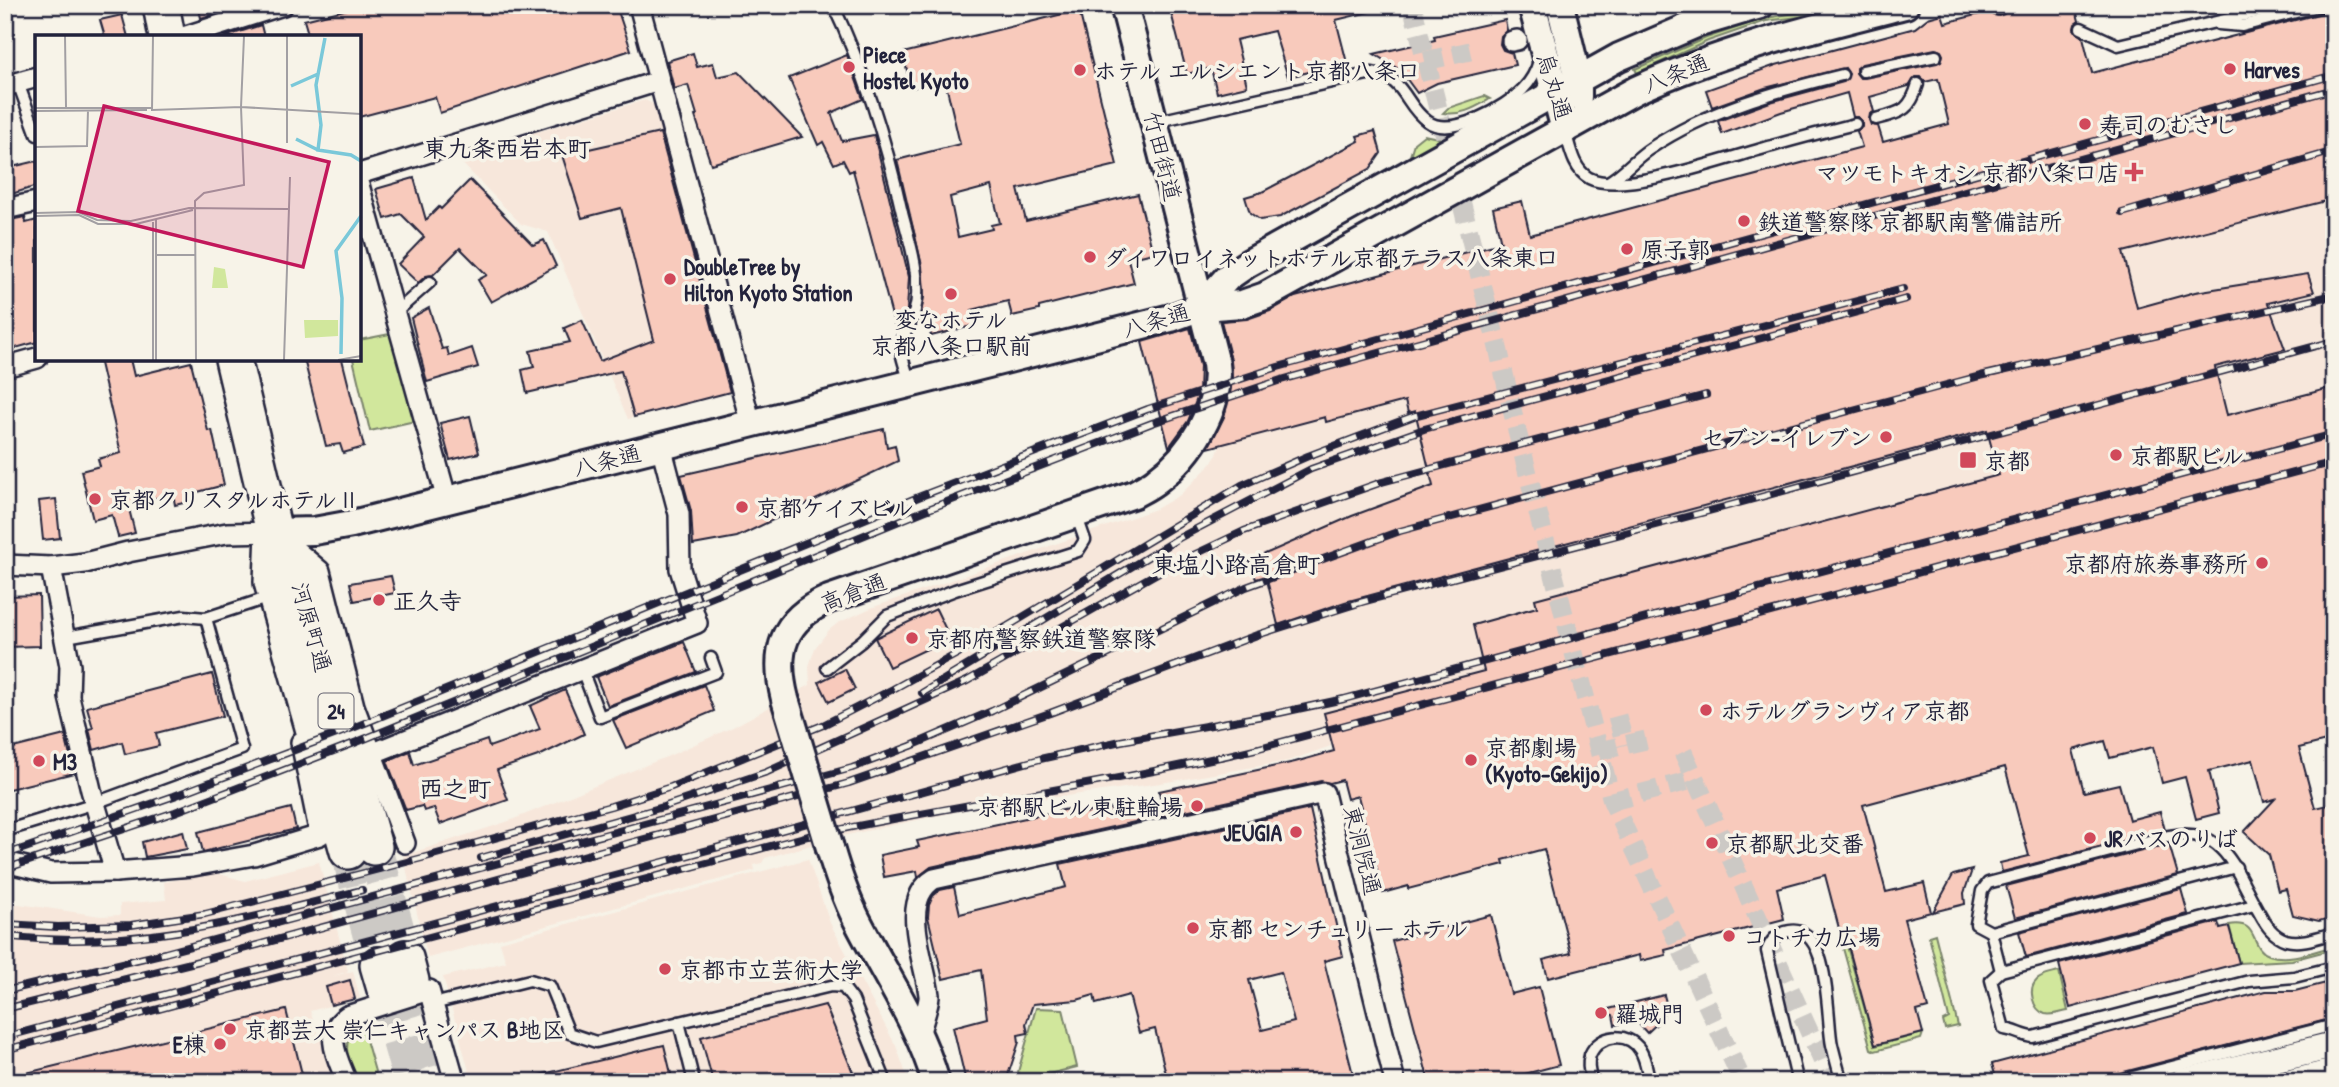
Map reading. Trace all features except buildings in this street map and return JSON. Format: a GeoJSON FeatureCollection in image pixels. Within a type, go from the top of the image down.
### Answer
{"type":"FeatureCollection","features":[{"type":"Feature","properties":{"kind":"highway"},"geometry":{"type":"LineString","coordinates":[[161,5],[167,35]]}},
{"type":"Feature","properties":{"kind":"highway","name":"河原町通"},"geometry":{"type":"LineString","coordinates":[[233,360],[274,533],[272,582],[376,847]]}},
{"type":"Feature","properties":{"kind":"street"},"geometry":{"type":"LineString","coordinates":[[189,35],[283,5]]}},
{"type":"Feature","properties":{"kind":"street"},"geometry":{"type":"LineString","coordinates":[[639,5],[751,424]]}},
{"type":"Feature","properties":{"kind":"street","name":"竹田街道"},"geometry":{"type":"LineString","coordinates":[[1124,5],[1202,307]]}},
{"type":"Feature","properties":{"kind":"street","name":"烏丸通"},"geometry":{"type":"LineString","coordinates":[[1532,5],[1543,46],[1566,85]]}},
{"type":"Feature","properties":{"kind":"street","name":"烏丸通"},"geometry":{"type":"LineString","coordinates":[[1560,5],[1566,85],[1565,130]]}},
{"type":"Feature","properties":{"kind":"street","name":"八条通"},"geometry":{"type":"LineString","coordinates":[[1202,307],[1228,277],[1247,264],[1566,85],[1619,57],[1686,28],[1760,5]]}},
{"type":"Feature","properties":{"kind":"street","name":"八条通"},"geometry":{"type":"LineString","coordinates":[[7,559],[51,567],[85,563],[227,533],[314,531],[751,424],[1171,318],[1202,307],[1242,303],[1265,296],[1636,90],[1710,59],[1905,5]]}},
{"type":"Feature","properties":{"kind":"street"},"geometry":{"type":"LineString","coordinates":[[11,84],[35,78]]}},
{"type":"Feature","properties":{"kind":"street"},"geometry":{"type":"LineString","coordinates":[[360,174],[659,81]]}},
{"type":"Feature","properties":{"kind":"street"},"geometry":{"type":"LineString","coordinates":[[360,189],[447,500]]}},
{"type":"Feature","properties":{"kind":"street"},"geometry":{"type":"LineString","coordinates":[[5,209],[35,202]]}},
{"type":"Feature","properties":{"kind":"street","name":"高倉通"},"geometry":{"type":"LineString","coordinates":[[936,1082],[919,1036],[856,918],[841,884],[785,699],[779,669],[783,642],[796,621],[816,604],[1133,494],[1157,480],[1178,461],[1197,434],[1216,392],[1218,377],[1202,307]]}},
{"type":"Feature","properties":{"kind":"street"},"geometry":{"type":"LineString","coordinates":[[5,367],[35,359]]}},
{"type":"Feature","properties":{"kind":"street"},"geometry":{"type":"LineString","coordinates":[[371,754],[697,623],[680,569],[679,514],[662,446]]}},
{"type":"Feature","properties":{"kind":"street"},"geometry":{"type":"LineString","coordinates":[[5,862],[51,873],[115,872],[193,866],[254,855],[320,835],[295,715],[257,585],[274,533],[320,570],[354,706],[371,754],[376,847]]}},
{"type":"Feature","properties":{"kind":"street"},"geometry":{"type":"LineString","coordinates":[[51,567],[66,637],[70,666],[69,697],[115,872]]}},
{"type":"Feature","properties":{"kind":"street","name":"東洞院通"},"geometry":{"type":"LineString","coordinates":[[919,1036],[929,996],[915,906],[921,890],[934,878],[1324,793],[1395,1082]]}},
{"type":"Feature","properties":{"kind":"street"},"geometry":{"type":"LineString","coordinates":[[346,1082],[333,1043],[333,1032],[343,1019],[429,990],[402,980]]}},
{"type":"Feature","properties":{"kind":"street"},"geometry":{"type":"LineString","coordinates":[[402,980],[455,1082]]}},
{"type":"Feature","properties":{"kind":"street"},"geometry":{"type":"LineString","coordinates":[[2183,1082],[2326,1037]]}},
{"type":"Feature","properties":{"kind":"street"},"geometry":{"type":"LineString","coordinates":[[2294,1082],[2334,1072]]}},
{"type":"Feature","properties":{"kind":"lane"},"geometry":{"type":"LineString","coordinates":[[833,5],[859,62],[877,113],[914,264],[918,289],[914,315],[901,341],[911,383]]}},
{"type":"Feature","properties":{"kind":"lane"},"geometry":{"type":"LineString","coordinates":[[2081,28],[2118,45],[2275,5]]}},
{"type":"Feature","properties":{"kind":"lane"},"geometry":{"type":"LineString","coordinates":[[2207,23],[2242,26],[2323,5]]}},
{"type":"Feature","properties":{"kind":"lane"},"geometry":{"type":"LineString","coordinates":[[1154,122],[1373,73],[1387,76],[1395,82],[1426,121],[1442,127],[1458,125],[1506,103],[1522,90],[1536,70],[1543,46]]}},
{"type":"Feature","properties":{"kind":"lane"},"geometry":{"type":"LineString","coordinates":[[1863,71],[1936,56]]}},
{"type":"Feature","properties":{"kind":"lane"},"geometry":{"type":"LineString","coordinates":[[1919,69],[1924,58]]}},
{"type":"Feature","properties":{"kind":"lane"},"geometry":{"type":"LineString","coordinates":[[1608,182],[1620,176],[1650,149],[1724,111],[1774,93],[1842,75]]}},
{"type":"Feature","properties":{"kind":"lane"},"geometry":{"type":"LineString","coordinates":[[11,84],[35,131]]}},
{"type":"Feature","properties":{"kind":"lane"},"geometry":{"type":"LineString","coordinates":[[1876,119],[1906,108],[1912,102],[1919,84]]}},
{"type":"Feature","properties":{"kind":"lane"},"geometry":{"type":"LineString","coordinates":[[1565,130],[1578,168],[1590,178],[1608,182],[1638,181],[1661,176],[1855,124]]}},
{"type":"Feature","properties":{"kind":"lane"},"geometry":{"type":"LineString","coordinates":[[395,313],[430,282]]}},
{"type":"Feature","properties":{"kind":"lane"},"geometry":{"type":"LineString","coordinates":[[827,668],[862,641],[887,615],[1078,551],[1085,540],[1076,513]]}},
{"type":"Feature","properties":{"kind":"lane"},"geometry":{"type":"LineString","coordinates":[[66,637],[184,617],[206,618],[261,600]]}},
{"type":"Feature","properties":{"kind":"lane"},"geometry":{"type":"LineString","coordinates":[[5,831],[95,803],[242,749],[206,618]]}},
{"type":"Feature","properties":{"kind":"lane"},"geometry":{"type":"LineString","coordinates":[[582,670],[600,717],[716,672],[710,658]]}},
{"type":"Feature","properties":{"kind":"lane"},"geometry":{"type":"LineString","coordinates":[[2236,867],[1991,932],[1976,924],[1982,891],[1984,886],[1993,881],[2182,834],[2214,843],[2231,858],[2236,867],[2254,905],[2269,928],[2286,940],[2301,941],[2334,933]]}},
{"type":"Feature","properties":{"kind":"lane"},"geometry":{"type":"LineString","coordinates":[[2254,905],[2001,971],[1991,980],[2004,1028],[2034,1037],[2249,981],[2294,977],[2334,967]]}},
{"type":"Feature","properties":{"kind":"lane"},"geometry":{"type":"LineString","coordinates":[[1797,1081],[1767,951],[1777,936],[1794,931],[1802,933],[1816,945],[1829,1000],[1831,1041],[1842,1082]]}},
{"type":"Feature","properties":{"kind":"lane"},"geometry":{"type":"LineString","coordinates":[[1991,932],[2001,971]]}},
{"type":"Feature","properties":{"kind":"lane"},"geometry":{"type":"LineString","coordinates":[[402,980],[530,980],[550,986],[569,1033],[596,1042],[831,986],[844,987],[853,1000],[886,1082]]}},
{"type":"Feature","properties":{"kind":"lane"},"geometry":{"type":"LineString","coordinates":[[679,1022],[694,1082]]}},
{"type":"Feature","properties":{"kind":"lane"},"geometry":{"type":"LineString","coordinates":[[2326,1037],[2334,1025]]}},
{"type":"Feature","properties":{"kind":"lane"},"geometry":{"type":"LineString","coordinates":[[2114,1082],[2326,1037],[2334,1032]]}},
{"type":"Feature","properties":{"kind":"lane"},"geometry":{"type":"LineString","coordinates":[[1592,1082],[1588,1062],[1594,1048],[1606,1039],[1621,1037],[1635,1044],[1640,1050],[1650,1082]]}},
{"type":"Feature","properties":{"kind":"shaded area"},"geometry":{"type":"Polygon","coordinates":[[[645,100],[655,105],[731,392],[628,419],[548,232],[521,224],[455,156],[645,100]]]}},
{"type":"Feature","properties":{"kind":"shaded area"},"geometry":{"type":"Polygon","coordinates":[[[2334,199],[2334,484],[1330,738],[1331,746],[1288,761],[1161,783],[970,809],[847,835],[765,858],[762,863],[754,865],[755,870],[428,958],[403,856],[509,821],[733,727],[810,685],[809,666],[815,648],[838,623],[871,608],[1156,509],[1180,495],[1208,467],[1217,455],[1220,444],[1923,264],[2123,252],[2334,199]]]}},
{"type":"Feature","properties":{"kind":"shaded area","name":"京都市立芸術大学"},"geometry":{"type":"Polygon","coordinates":[[[808,859],[830,923],[896,1046],[909,1082],[472,1082],[443,977],[506,962],[500,942],[808,859]]]}},
{"type":"Feature","properties":{"kind":"shaded area"},"geometry":{"type":"Polygon","coordinates":[[[319,862],[348,971],[333,976],[353,971],[360,998],[310,1011],[337,1082],[5,1082],[5,902],[101,916],[120,915],[120,904],[166,900],[164,882],[216,873],[245,881],[319,862]]]}},
{"type":"Feature","properties":{"kind":"green space"},"geometry":{"type":"Polygon","coordinates":[[[1842,5],[1859,5],[1824,14],[1766,21],[1708,41],[1637,73],[1635,69],[1706,38],[1766,18],[1842,5]]]}},
{"type":"Feature","properties":{"kind":"green space"},"geometry":{"type":"Polygon","coordinates":[[[1484,96],[1490,99],[1467,110],[1443,113],[1448,108],[1484,96]]]}},
{"type":"Feature","properties":{"kind":"green space"},"geometry":{"type":"Polygon","coordinates":[[[1424,135],[1447,140],[1411,160],[1414,143],[1424,135]]]}},
{"type":"Feature","properties":{"kind":"green space"},"geometry":{"type":"Polygon","coordinates":[[[390,334],[415,421],[370,431],[353,360],[360,360],[360,340],[390,334]]]}},
{"type":"Feature","properties":{"kind":"green space"},"geometry":{"type":"Polygon","coordinates":[[[2229,925],[2246,926],[2259,947],[2276,957],[2302,955],[2334,946],[2334,949],[2292,960],[2239,963],[2229,925]]]}},
{"type":"Feature","properties":{"kind":"green space"},"geometry":{"type":"Polygon","coordinates":[[[1935,934],[1958,1026],[1945,1029],[1943,1021],[1949,1018],[1929,936],[1935,934]]]}},
{"type":"Feature","properties":{"kind":"green space"},"geometry":{"type":"Polygon","coordinates":[[[1845,939],[1875,1046],[1923,1033],[1921,1039],[1875,1051],[1871,1049],[1841,941],[1845,939]]]}},
{"type":"Feature","properties":{"kind":"green space"},"geometry":{"type":"Polygon","coordinates":[[[2059,972],[2068,1011],[2045,1014],[2037,1008],[2032,989],[2039,978],[2059,972]]]}},
{"type":"Feature","properties":{"kind":"green space"},"geometry":{"type":"Polygon","coordinates":[[[1036,1008],[1063,1009],[1077,1067],[1017,1082],[1018,1072],[1036,1008]]]}},
{"type":"Feature","properties":{"kind":"green space"},"geometry":{"type":"Polygon","coordinates":[[[357,1025],[364,1033],[378,1082],[358,1082],[347,1053],[348,1040],[357,1025]]]}},
{"type":"Feature","properties":{"kind":"tunnel"},"geometry":{"type":"LineString","coordinates":[[1412,5],[1612,801],[1743,1082]]}},
{"type":"Feature","properties":{"kind":"tunnel"},"geometry":{"type":"LineString","coordinates":[[1425,61],[1470,51]]}},
{"type":"Feature","properties":{"kind":"tunnel"},"geometry":{"type":"LineString","coordinates":[[1617,716],[1625,745]]}},
{"type":"Feature","properties":{"kind":"tunnel"},"geometry":{"type":"LineString","coordinates":[[1599,751],[1650,739]]}},
{"type":"Feature","properties":{"kind":"tunnel"},"geometry":{"type":"LineString","coordinates":[[1683,752],[1832,1082]]}},
{"type":"Feature","properties":{"kind":"tunnel"},"geometry":{"type":"LineString","coordinates":[[1612,801],[1696,779]]}},
{"type":"Feature","properties":{"kind":"tunnel"},"geometry":{"type":"LineString","coordinates":[[374,847],[405,958]]}},
{"type":"Feature","properties":{"kind":"tunnel"},"geometry":{"type":"LineString","coordinates":[[348,851],[378,965]]}},
{"type":"Feature","properties":{"kind":"tunnel"},"geometry":{"type":"LineString","coordinates":[[411,981],[439,1082]]}},
{"type":"Feature","properties":{"kind":"tunnel"},"geometry":{"type":"LineString","coordinates":[[385,989],[411,1082]]}},
{"type":"Feature","properties":{"kind":"railway"},"geometry":{"type":"LineString","coordinates":[[5,855],[174,796],[355,727],[921,496],[1148,409],[1278,367],[2334,75]]}},
{"type":"Feature","properties":{"kind":"railway"},"geometry":{"type":"LineString","coordinates":[[5,869],[175,812],[357,742],[926,510],[1152,423],[1281,380],[2334,89]]}},
{"type":"Feature","properties":{"kind":"railway"},"geometry":{"type":"LineString","coordinates":[[2122,213],[2334,151]]}},
{"type":"Feature","properties":{"kind":"railway"},"geometry":{"type":"LineString","coordinates":[[5,924],[58,927],[131,925],[205,914],[422,858],[671,787],[823,725],[893,689],[1008,626],[1242,485],[1308,456],[1414,416],[1903,289]]}},
{"type":"Feature","properties":{"kind":"railway"},"geometry":{"type":"LineString","coordinates":[[5,991],[165,953],[852,768],[992,711],[1246,587],[1400,531],[1980,376],[2334,295]]}},
{"type":"Feature","properties":{"kind":"railway"},"geometry":{"type":"LineString","coordinates":[[922,693],[1179,538],[1311,469],[1424,429],[1906,299]]}},
{"type":"Feature","properties":{"kind":"railway"},"geometry":{"type":"LineString","coordinates":[[5,1009],[199,961],[849,783],[1050,713],[1257,635],[1362,602],[1724,507],[2334,341]]}},
{"type":"Feature","properties":{"kind":"railway"},"geometry":{"type":"LineString","coordinates":[[481,858],[663,807],[767,772],[967,681],[1166,568],[1244,531],[1382,482],[1706,395]]}},
{"type":"Feature","properties":{"kind":"railway"},"geometry":{"type":"LineString","coordinates":[[5,1037],[1040,759],[1344,699],[2334,434]]}},
{"type":"Feature","properties":{"kind":"railway"},"geometry":{"type":"LineString","coordinates":[[5,1050],[808,836],[1147,772],[1259,748],[2334,462]]}},
{"type":"Feature","properties":{"kind":"railway"},"geometry":{"type":"LineString","coordinates":[[5,936],[52,940],[142,936],[229,922],[362,890]]}},
{"type":"Feature","properties":{"kind":"place","name":"Piece Hostel Kyoto"},"geometry":{"type":"Point","coordinates":[849,67]}},
{"type":"Feature","properties":{"kind":"place","name":"Harves"},"geometry":{"type":"Point","coordinates":[2230,69]}},
{"type":"Feature","properties":{"kind":"place","name":"ホテル エルシエント京都八条口"},"geometry":{"type":"Point","coordinates":[1080,70]}},
{"type":"Feature","properties":{"kind":"place","name":"寿司のむさし"},"geometry":{"type":"Point","coordinates":[2085,124]}},
{"type":"Feature","properties":{"kind":"place","name":"マツモトキオシ 京都八条口店"},"geometry":{"type":"Point","coordinates":[2134,172]}},
{"type":"Feature","properties":{"kind":"place","name":"鉄道警察隊 京都駅南警備詰所"},"geometry":{"type":"Point","coordinates":[1744,221]}},
{"type":"Feature","properties":{"kind":"place","name":"原子郭"},"geometry":{"type":"Point","coordinates":[1627,249]}},
{"type":"Feature","properties":{"kind":"place","name":"ダイワロイネットホテル京都テラス八条東口"},"geometry":{"type":"Point","coordinates":[1090,257]}},
{"type":"Feature","properties":{"kind":"place","name":"DoubleTree by Hilton Kyoto Station"},"geometry":{"type":"Point","coordinates":[670,279]}},
{"type":"Feature","properties":{"kind":"place","name":"変なホテル 京都八条口駅前"},"geometry":{"type":"Point","coordinates":[951,294]}},
{"type":"Feature","properties":{"kind":"place","name":"セブン-イレブン"},"geometry":{"type":"Point","coordinates":[1886,437]}},
{"type":"Feature","properties":{"kind":"place","name":"京都駅ビル"},"geometry":{"type":"Point","coordinates":[2116,455]}},
{"type":"Feature","properties":{"kind":"place","name":"京都"},"geometry":{"type":"Point","coordinates":[1968,460]}},
{"type":"Feature","properties":{"kind":"place","name":"京都クリスタルホテルⅡ"},"geometry":{"type":"Point","coordinates":[95,499]}},
{"type":"Feature","properties":{"kind":"place","name":"京都ケイズビル"},"geometry":{"type":"Point","coordinates":[742,507]}},
{"type":"Feature","properties":{"kind":"place","name":"京都府旅券事務所"},"geometry":{"type":"Point","coordinates":[2262,563]}},
{"type":"Feature","properties":{"kind":"place","name":"正久寺"},"geometry":{"type":"Point","coordinates":[379,600]}},
{"type":"Feature","properties":{"kind":"place","name":"京都府警察鉄道警察隊"},"geometry":{"type":"Point","coordinates":[912,638]}},
{"type":"Feature","properties":{"kind":"place","name":"ホテルグランヴィア京都"},"geometry":{"type":"Point","coordinates":[1706,710]}},
{"type":"Feature","properties":{"kind":"place","name":"京都劇場 (Kyoto-Gekijo)"},"geometry":{"type":"Point","coordinates":[1471,760]}},
{"type":"Feature","properties":{"kind":"place","name":"M3"},"geometry":{"type":"Point","coordinates":[39,761]}},
{"type":"Feature","properties":{"kind":"place","name":"京都駅ビル東駐輪場"},"geometry":{"type":"Point","coordinates":[1197,806]}},
{"type":"Feature","properties":{"kind":"place","name":"JEUGIA"},"geometry":{"type":"Point","coordinates":[1296,832]}},
{"type":"Feature","properties":{"kind":"place","name":"JRバスのりば"},"geometry":{"type":"Point","coordinates":[2090,838]}},
{"type":"Feature","properties":{"kind":"place","name":"京都駅北交番"},"geometry":{"type":"Point","coordinates":[1712,843]}},
{"type":"Feature","properties":{"kind":"place","name":"京都 センチュリー ホテル"},"geometry":{"type":"Point","coordinates":[1193,928]}},
{"type":"Feature","properties":{"kind":"place","name":"コトチカ広場"},"geometry":{"type":"Point","coordinates":[1729,936]}},
{"type":"Feature","properties":{"kind":"place","name":"京都市立芸術大学"},"geometry":{"type":"Point","coordinates":[665,969]}},
{"type":"Feature","properties":{"kind":"place","name":"羅城門"},"geometry":{"type":"Point","coordinates":[1601,1013]}},
{"type":"Feature","properties":{"kind":"place","name":"京都芸大 崇仁キャンパス B地区"},"geometry":{"type":"Point","coordinates":[230,1029]}},
{"type":"Feature","properties":{"kind":"place","name":"E棟"},"geometry":{"type":"Point","coordinates":[220,1044]}},
{"type":"Feature","properties":{"kind":"district","name":"東九条西岩本町"},"geometry":{"type":"Point","coordinates":[507,148]}},
{"type":"Feature","properties":{"kind":"district","name":"東塩小路高倉町"},"geometry":{"type":"Point","coordinates":[1236,564]}},
{"type":"Feature","properties":{"kind":"district","name":"西之町"},"geometry":{"type":"Point","coordinates":[455,788]}}]}
